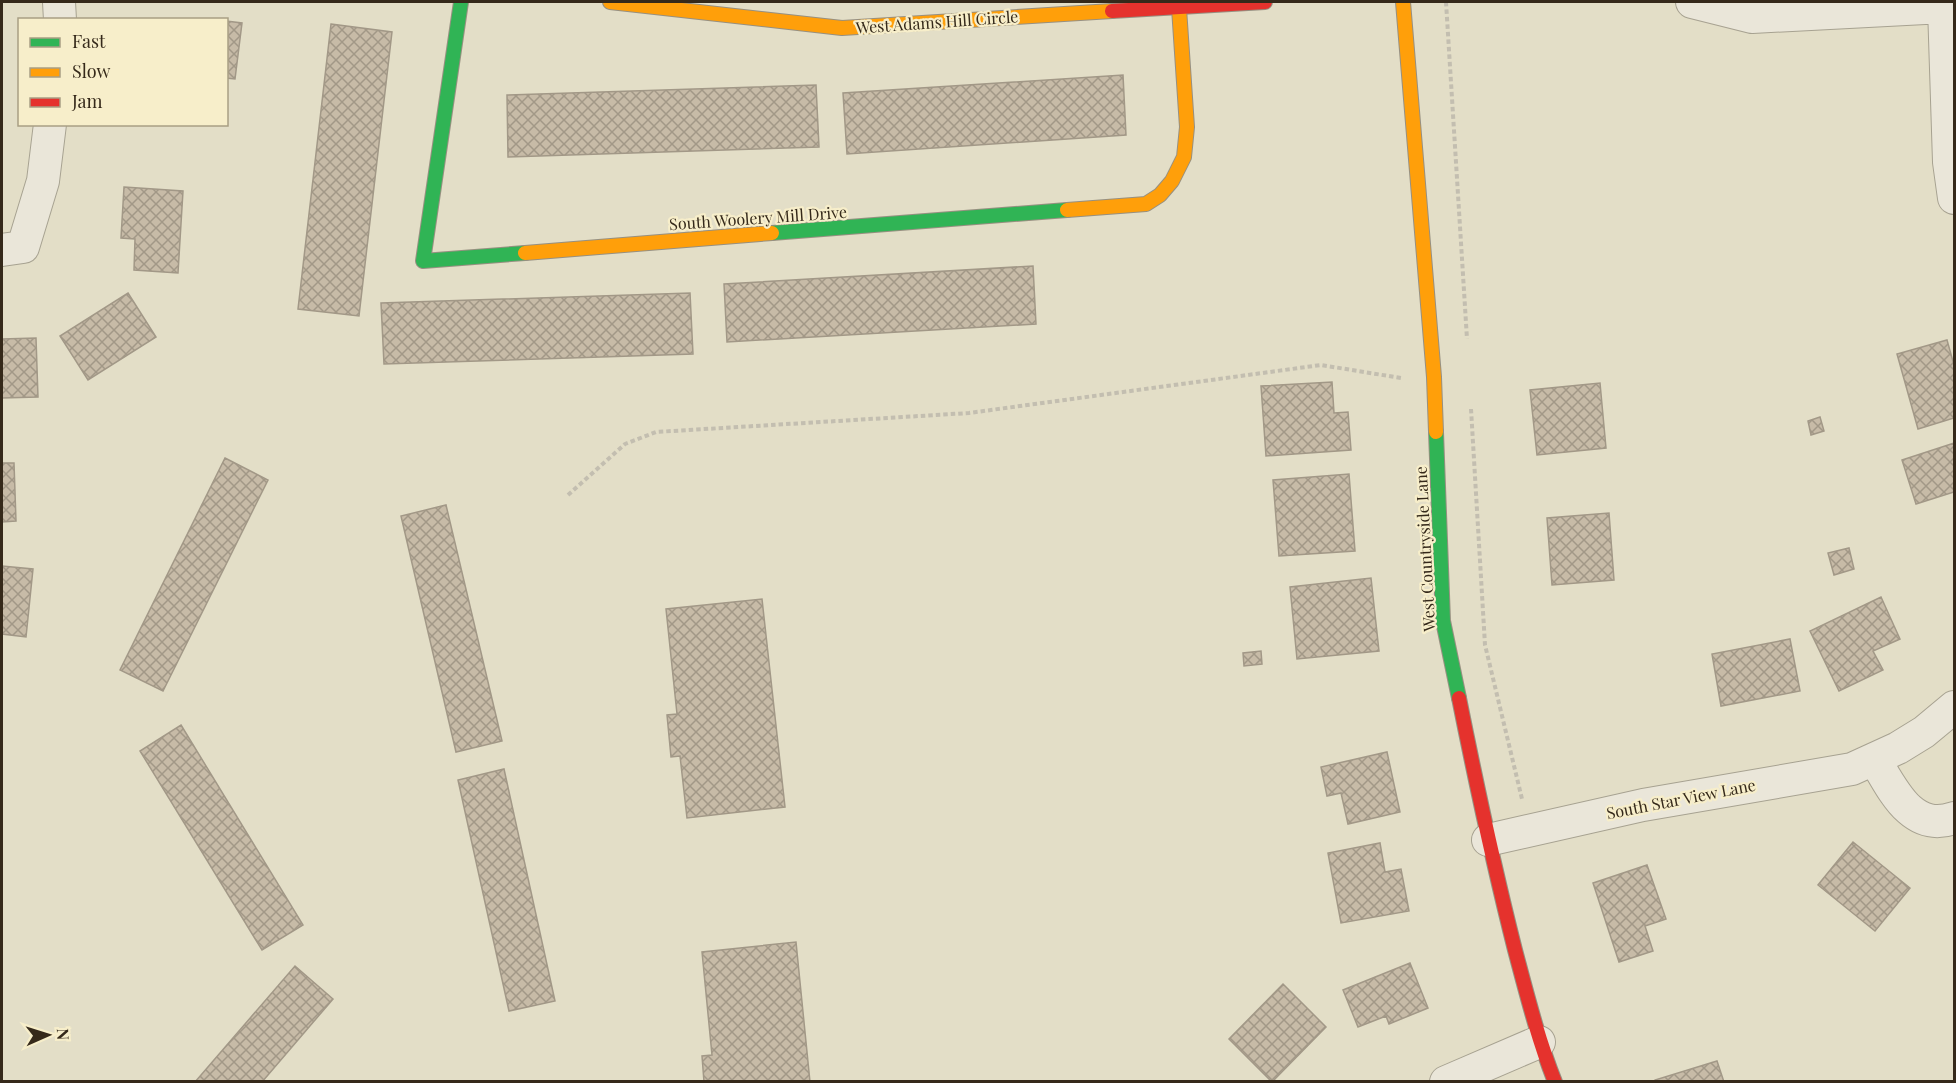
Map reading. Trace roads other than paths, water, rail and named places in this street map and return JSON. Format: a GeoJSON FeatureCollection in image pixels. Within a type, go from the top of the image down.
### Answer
{"type":"FeatureCollection","features":[{"type":"Feature","properties":{"kind":"street"},"geometry":{"type":"LineString","coordinates":[[59,2],[60,18]]}},
{"type":"Feature","properties":{"kind":"street","name":"South Woolery Mill Drive"},"geometry":{"type":"LineString","coordinates":[[460,2],[423,261],[1146,204],[1160,195],[1172,181],[1184,157],[1187,127],[1179,8]]}},
{"type":"Feature","properties":{"kind":"street","name":"West Adams Hill Circle"},"geometry":{"type":"LineString","coordinates":[[610,2],[842,28],[1265,2]]}},
{"type":"Feature","properties":{"kind":"street","name":"West Countryside Lane"},"geometry":{"type":"LineString","coordinates":[[1403,2],[1434,376],[1443,621],[1488,840],[1539,1042],[1555,1082]]}},
{"type":"Feature","properties":{"kind":"street"},"geometry":{"type":"LineString","coordinates":[[1692,2],[1752,17],[1944,7],[1949,162],[1954,198]]}},
{"type":"Feature","properties":{"kind":"street"},"geometry":{"type":"LineString","coordinates":[[2,250],[23,247],[44,181],[50,126]]}},
{"type":"Feature","properties":{"kind":"street","name":"South Star View Lane"},"geometry":{"type":"LineString","coordinates":[[1488,840],[1643,805],[1852,769],[1875,760],[1952,713]]}},
{"type":"Feature","properties":{"kind":"street"},"geometry":{"type":"LineString","coordinates":[[1875,760],[1906,808],[1923,819],[1943,822],[1954,818]]}},
{"type":"Feature","properties":{"kind":"street"},"geometry":{"type":"LineString","coordinates":[[1446,1082],[1539,1042]]}}]}
